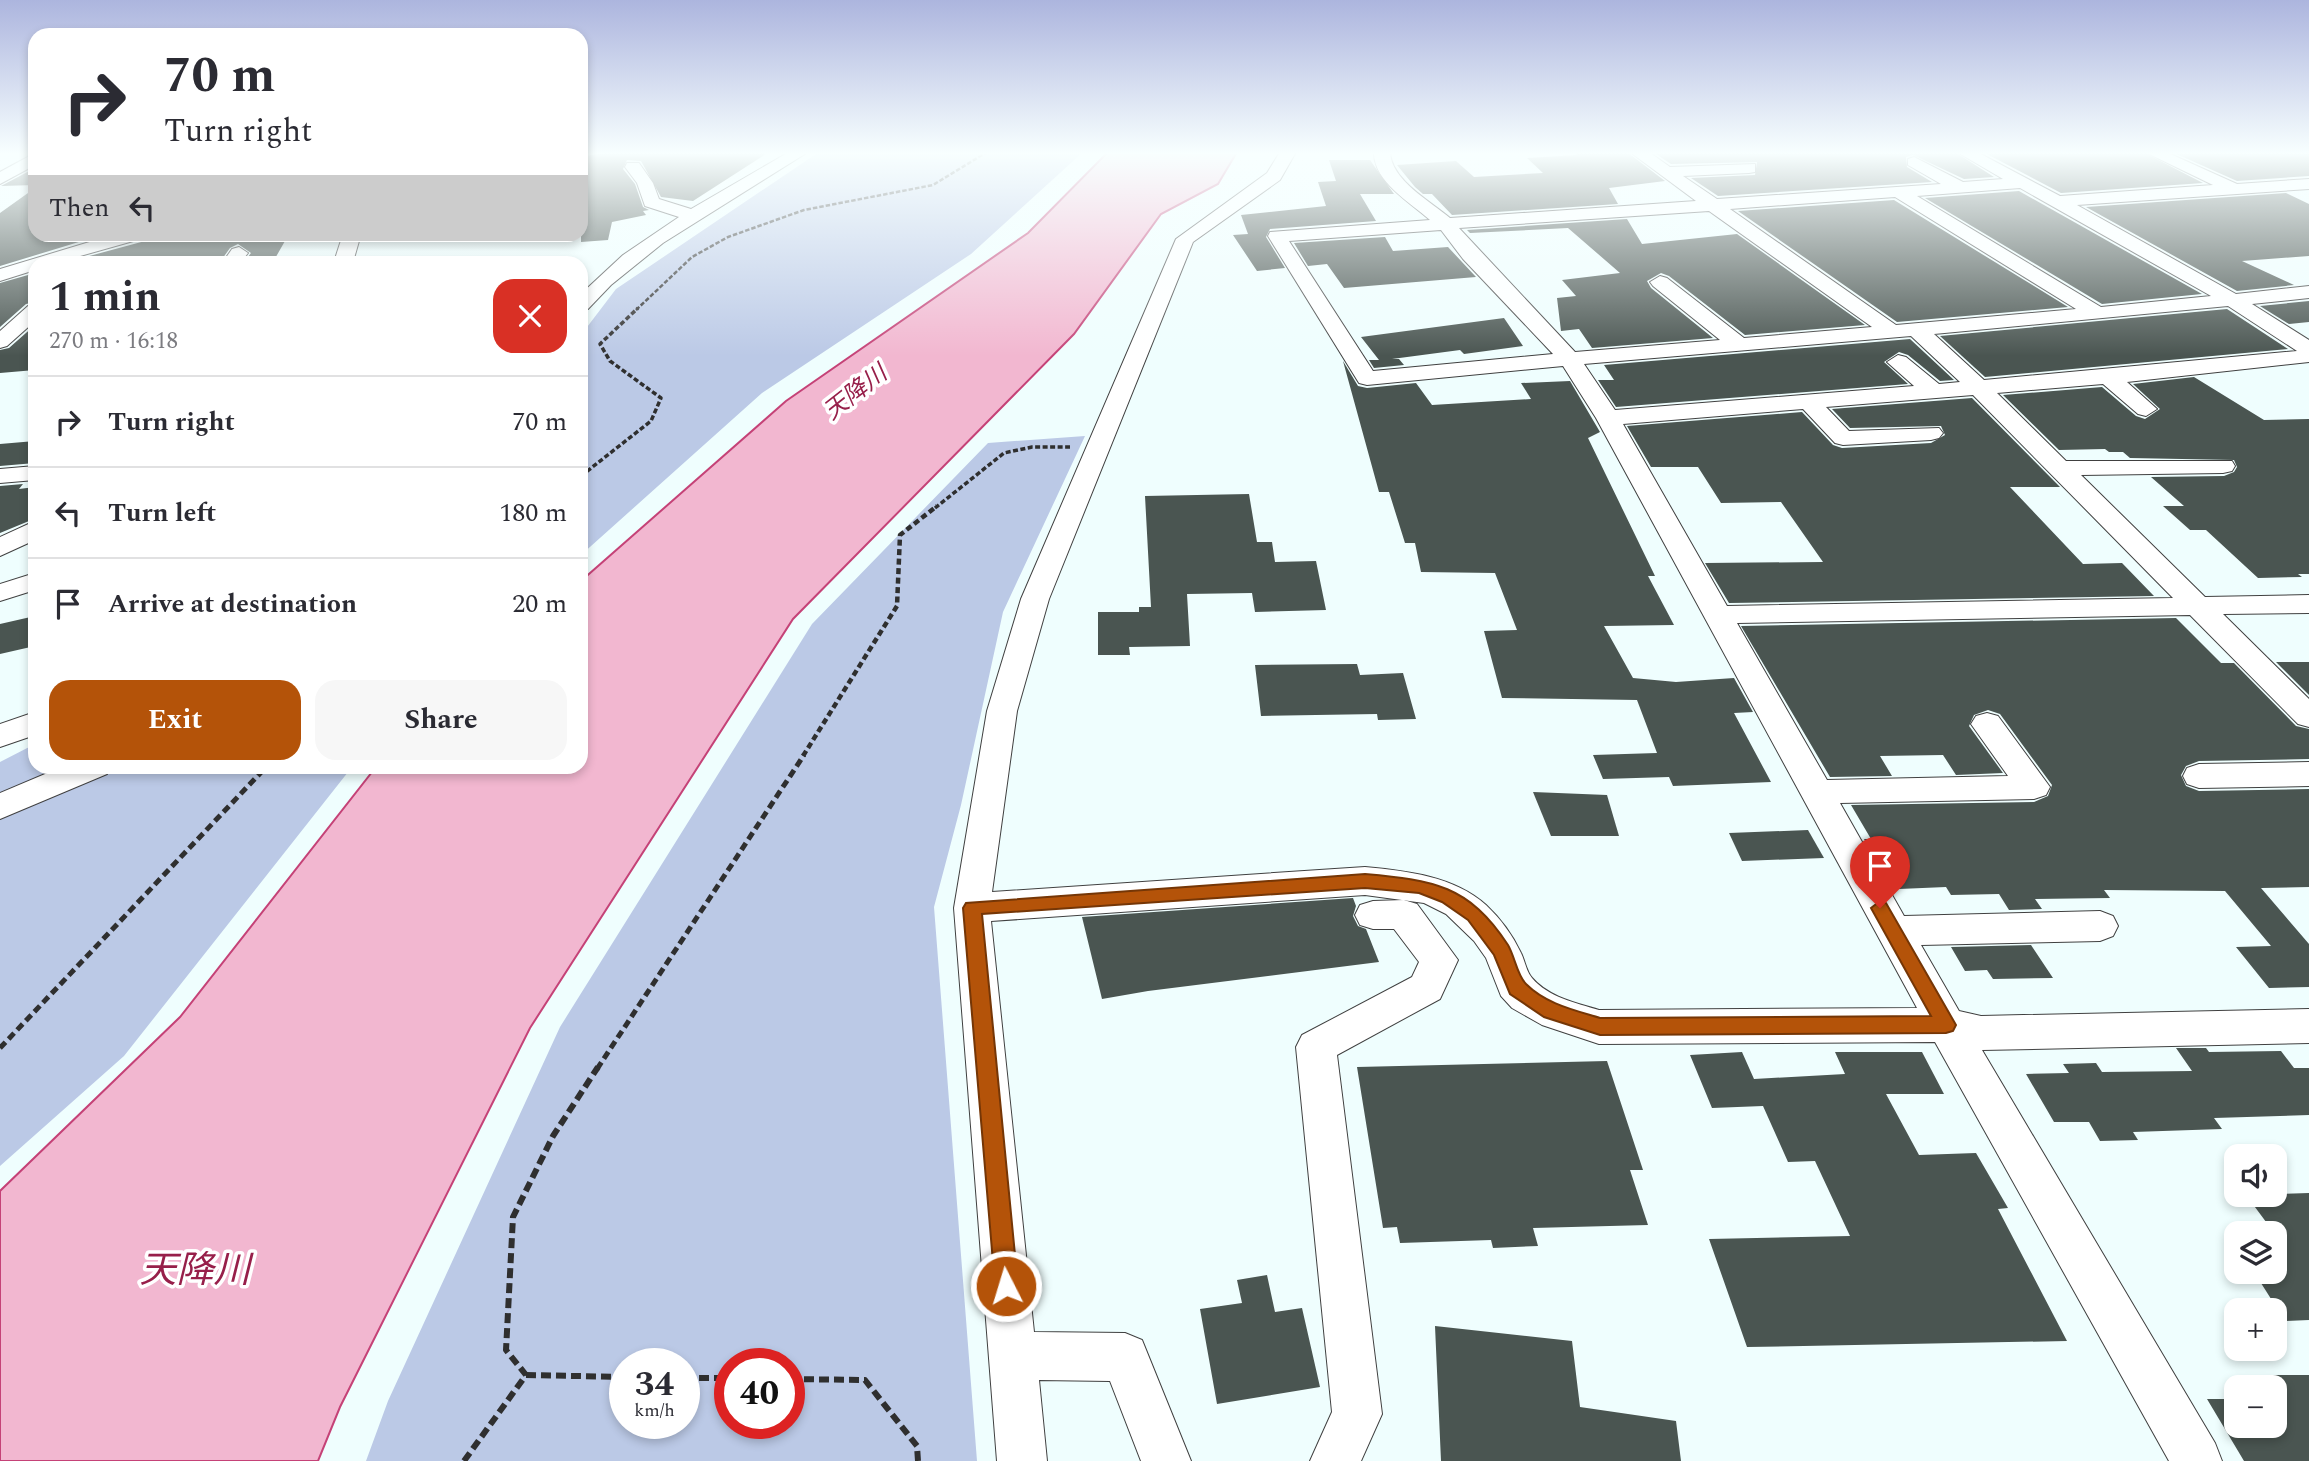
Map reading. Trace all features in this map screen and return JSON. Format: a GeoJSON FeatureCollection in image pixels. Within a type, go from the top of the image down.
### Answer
{"type":"FeatureCollection","features":[{"type":"Feature","properties":{"kind":"street"},"geometry":{"type":"LineString","coordinates":[[588,297],[640,249],[687,220]]}},
{"type":"Feature","properties":{"kind":"street"},"geometry":{"type":"LineString","coordinates":[[1022,1461],[972,908],[1002,711],[1035,599],[1185,239],[1212,220]]}},
{"type":"Feature","properties":{"kind":"street"},"geometry":{"type":"LineString","coordinates":[[1469,220],[1277,236],[1367,378],[2309,292]]}},
{"type":"Feature","properties":{"kind":"street"},"geometry":{"type":"LineString","coordinates":[[1736,220],[1902,329],[1978,387],[2309,717]]}},
{"type":"Feature","properties":{"kind":"street"},"geometry":{"type":"LineString","coordinates":[[1945,220],[2096,313]]}},
{"type":"Feature","properties":{"kind":"street"},"geometry":{"type":"LineString","coordinates":[[2093,220],[2235,300],[2309,349]]}},
{"type":"Feature","properties":{"kind":"street"},"geometry":{"type":"LineString","coordinates":[[1444,222],[1470,255],[1569,359],[1608,418],[1715,615],[1946,1025],[2197,1461]]}},
{"type":"Feature","properties":{"kind":"street"},"geometry":{"type":"LineString","coordinates":[[63,256],[111,242]]}},
{"type":"Feature","properties":{"kind":"street"},"geometry":{"type":"LineString","coordinates":[[38,256],[46,243]]}},
{"type":"Feature","properties":{"kind":"street"},"geometry":{"type":"LineString","coordinates":[[0,275],[28,267]]}},
{"type":"Feature","properties":{"kind":"street"},"geometry":{"type":"LineString","coordinates":[[1660,282],[1739,344]]}},
{"type":"Feature","properties":{"kind":"street"},"geometry":{"type":"LineString","coordinates":[[0,290],[23,290]]}},
{"type":"Feature","properties":{"kind":"street"},"geometry":{"type":"LineString","coordinates":[[0,342],[28,316]]}},
{"type":"Feature","properties":{"kind":"street"},"geometry":{"type":"LineString","coordinates":[[1608,418],[2108,377],[2309,356]]}},
{"type":"Feature","properties":{"kind":"street"},"geometry":{"type":"LineString","coordinates":[[1898,362],[1933,390]]}},
{"type":"Feature","properties":{"kind":"street"},"geometry":{"type":"LineString","coordinates":[[2108,377],[2146,409]]}},
{"type":"Feature","properties":{"kind":"street"},"geometry":{"type":"LineString","coordinates":[[1808,401],[1843,438],[1931,433]]}},
{"type":"Feature","properties":{"kind":"street"},"geometry":{"type":"LineString","coordinates":[[2057,468],[2223,466]]}},
{"type":"Feature","properties":{"kind":"street"},"geometry":{"type":"LineString","coordinates":[[0,476],[28,474]]}},
{"type":"Feature","properties":{"kind":"street"},"geometry":{"type":"LineString","coordinates":[[0,548],[28,533]]}},
{"type":"Feature","properties":{"kind":"street"},"geometry":{"type":"LineString","coordinates":[[0,593],[28,583]]}},
{"type":"Feature","properties":{"kind":"street"},"geometry":{"type":"LineString","coordinates":[[1715,615],[2309,604]]}},
{"type":"Feature","properties":{"kind":"street"},"geometry":{"type":"LineString","coordinates":[[1815,792],[2034,787],[1987,724]]}},
{"type":"Feature","properties":{"kind":"street"},"geometry":{"type":"LineString","coordinates":[[0,736],[28,726]]}},
{"type":"Feature","properties":{"kind":"street"},"geometry":{"type":"LineString","coordinates":[[0,807],[77,774]]}},
{"type":"Feature","properties":{"kind":"street"},"geometry":{"type":"LineString","coordinates":[[2199,776],[2309,774]]}},
{"type":"Feature","properties":{"kind":"street"},"geometry":{"type":"LineString","coordinates":[[972,908],[1365,881],[1420,886],[1448,897],[1475,915],[1502,951],[1517,989],[1551,1011],[1600,1027],[1946,1025],[1981,1032],[2309,1026]]}},
{"type":"Feature","properties":{"kind":"street"},"geometry":{"type":"LineString","coordinates":[[1335,1461],[1357,1415],[1316,1047],[1426,988],[1439,960],[1404,915],[1373,915]]}},
{"type":"Feature","properties":{"kind":"street"},"geometry":{"type":"LineString","coordinates":[[1893,931],[2100,926]]}},
{"type":"Feature","properties":{"kind":"street"},"geometry":{"type":"LineString","coordinates":[[1013,1356],[1125,1357],[1166,1461]]}},
{"type":"Feature","properties":{"kind":"path"},"geometry":{"type":"LineString","coordinates":[[588,471],[651,422],[661,398],[620,370],[600,344],[692,257],[728,237],[775,220]]}},
{"type":"Feature","properties":{"kind":"path"},"geometry":{"type":"LineString","coordinates":[[526,1375],[506,1350],[513,1217],[553,1136],[851,683],[897,606],[900,535],[1004,453],[1032,447],[1098,449]]}},
{"type":"Feature","properties":{"kind":"path"},"geometry":{"type":"LineString","coordinates":[[0,1048],[259,774]]}},
{"type":"Feature","properties":{"kind":"path"},"geometry":{"type":"LineString","coordinates":[[526,1375],[609,1377]]}},
{"type":"Feature","properties":{"kind":"path"},"geometry":{"type":"LineString","coordinates":[[464,1461],[526,1375]]}},
{"type":"Feature","properties":{"kind":"path"},"geometry":{"type":"LineString","coordinates":[[805,1379],[865,1380],[917,1446],[918,1461]]}},
{"type":"Feature","properties":{"kind":"shaded area"},"geometry":{"type":"Polygon","coordinates":[[[718,220],[1008,220],[971,254],[762,393],[588,549],[588,326],[616,289],[718,220]]]}},
{"type":"Feature","properties":{"kind":"shaded area"},"geometry":{"type":"Polygon","coordinates":[[[1085,436],[1003,612],[961,805],[934,907],[977,1461],[366,1461],[388,1401],[560,1027],[812,624],[988,443],[1085,436]]]}},
{"type":"Feature","properties":{"kind":"shaded area"},"geometry":{"type":"Polygon","coordinates":[[[28,748],[28,774],[346,774],[124,1056],[0,1166],[0,762],[28,748]]]}},
{"type":"Feature","properties":{"kind":"water","name":"天降川"},"geometry":{"type":"Polygon","coordinates":[[[1041,220],[1157,220],[1074,334],[793,619],[530,1028],[340,1407],[318,1461],[0,1461],[0,1191],[180,1017],[371,774],[588,774],[588,575],[786,401],[1028,233],[1041,220]]]}},
{"type":"Feature","properties":{"kind":"building"},"geometry":{"type":"Polygon","coordinates":[[[0,220],[28,220],[28,242],[79,242],[28,256],[0,266],[0,220]]]}},
{"type":"Feature","properties":{"kind":"building"},"geometry":{"type":"Polygon","coordinates":[[[588,220],[621,220],[612,222],[608,240],[588,241],[588,220]]]}},
{"type":"Feature","properties":{"kind":"building"},"geometry":{"type":"Polygon","coordinates":[[[1243,220],[1376,221],[1270,229],[1266,237],[1285,268],[1257,271],[1233,235],[1248,234],[1243,220]]]}},
{"type":"Feature","properties":{"kind":"building"},"geometry":{"type":"Polygon","coordinates":[[[1628,220],[1642,244],[1737,234],[1865,325],[1745,335],[1669,276],[1661,273],[1647,281],[1651,288],[1713,338],[1592,348],[1579,329],[1561,331],[1557,298],[1576,296],[1562,280],[1620,273],[1568,228],[1470,233],[1467,230],[1628,220]]]}},
{"type":"Feature","properties":{"kind":"building"},"geometry":{"type":"Polygon","coordinates":[[[1751,220],[1927,220],[2068,307],[1897,322],[1751,220]]]}},
{"type":"Feature","properties":{"kind":"building"},"geometry":{"type":"Polygon","coordinates":[[[1962,220],[2071,220],[2202,294],[2102,304],[1962,220]]]}},
{"type":"Feature","properties":{"kind":"building"},"geometry":{"type":"Polygon","coordinates":[[[2110,220],[2309,220],[2309,256],[2242,261],[2294,285],[2237,291],[2110,220]]]}},
{"type":"Feature","properties":{"kind":"building"},"geometry":{"type":"Polygon","coordinates":[[[1385,237],[1393,251],[1448,247],[1476,277],[1344,288],[1327,264],[1308,266],[1294,243],[1385,237]]]}},
{"type":"Feature","properties":{"kind":"building"},"geometry":{"type":"Polygon","coordinates":[[[141,242],[284,242],[276,256],[249,256],[251,253],[238,244],[230,248],[224,256],[89,256],[141,242]]]}},
{"type":"Feature","properties":{"kind":"building"},"geometry":{"type":"Polygon","coordinates":[[[28,275],[28,304],[0,327],[0,283],[28,275]]]}},
{"type":"Feature","properties":{"kind":"building"},"geometry":{"type":"Polygon","coordinates":[[[2309,301],[2309,322],[2289,324],[2260,306],[2309,301]]]}},
{"type":"Feature","properties":{"kind":"building"},"geometry":{"type":"Polygon","coordinates":[[[2227,309],[2288,349],[1985,377],[1940,336],[2227,309]]]}},
{"type":"Feature","properties":{"kind":"building"},"geometry":{"type":"Polygon","coordinates":[[[1504,318],[1523,346],[1464,354],[1460,350],[1392,359],[1399,359],[1404,365],[1374,368],[1369,360],[1379,360],[1361,337],[1504,318]]]}},
{"type":"Feature","properties":{"kind":"building"},"geometry":{"type":"Polygon","coordinates":[[[28,331],[28,371],[0,373],[0,350],[9,348],[28,331]]]}},
{"type":"Feature","properties":{"kind":"building"},"geometry":{"type":"Polygon","coordinates":[[[1910,339],[1954,380],[1940,381],[1908,355],[1899,352],[1884,362],[1908,384],[1616,407],[1598,380],[1614,380],[1604,365],[1910,339]]]}},
{"type":"Feature","properties":{"kind":"building"},"geometry":{"type":"Polygon","coordinates":[[[1343,361],[1358,386],[1367,388],[1416,383],[1432,405],[1531,399],[1521,383],[1570,381],[1600,432],[1588,438],[1655,576],[1648,576],[1674,625],[1604,626],[1633,678],[1676,682],[1734,678],[1753,712],[1734,713],[1771,782],[1673,786],[1669,777],[1603,779],[1593,755],[1657,753],[1637,700],[1502,698],[1484,631],[1517,630],[1495,573],[1421,572],[1415,543],[1405,543],[1389,492],[1379,492],[1343,361]]]}},
{"type":"Feature","properties":{"kind":"building"},"geometry":{"type":"Polygon","coordinates":[[[2194,377],[2264,420],[2309,419],[2309,574],[2298,574],[2302,577],[2258,578],[2206,530],[2190,530],[2163,506],[2184,506],[2151,477],[2224,476],[2234,472],[2237,467],[2234,460],[2130,458],[2123,452],[2109,452],[2105,449],[2059,450],[2003,395],[2102,387],[2136,416],[2145,419],[2160,409],[2133,384],[2194,377]]]}},
{"type":"Feature","properties":{"kind":"building"},"geometry":{"type":"Polygon","coordinates":[[[1972,398],[2060,487],[2010,487],[2083,564],[2122,563],[2154,596],[1729,603],[1705,563],[1823,562],[1781,502],[1721,503],[1698,467],[1651,467],[1627,426],[1802,412],[1833,445],[1842,448],[1931,443],[1945,435],[1941,426],[1850,428],[1832,409],[1972,398]]]}},
{"type":"Feature","properties":{"kind":"building"},"geometry":{"type":"Polygon","coordinates":[[[28,442],[28,464],[0,466],[0,444],[28,442]]]}},
{"type":"Feature","properties":{"kind":"building"},"geometry":{"type":"Polygon","coordinates":[[[23,484],[19,489],[28,488],[28,521],[0,533],[0,486],[23,484]]]}},
{"type":"Feature","properties":{"kind":"building"},"geometry":{"type":"Polygon","coordinates":[[[1249,494],[1257,542],[1272,542],[1275,562],[1316,561],[1326,610],[1255,612],[1252,593],[1187,594],[1190,646],[1129,647],[1130,655],[1098,655],[1098,612],[1139,612],[1139,607],[1151,607],[1145,496],[1249,494]]]}},
{"type":"Feature","properties":{"kind":"building"},"geometry":{"type":"Polygon","coordinates":[[[28,618],[28,648],[0,654],[0,624],[28,618]]]}},
{"type":"Feature","properties":{"kind":"building"},"geometry":{"type":"Polygon","coordinates":[[[2176,618],[2221,663],[2234,663],[2296,726],[2309,729],[2309,759],[2199,761],[2186,766],[2181,775],[2186,786],[2199,791],[2309,789],[2309,887],[2261,888],[2309,944],[2309,987],[2269,988],[2236,947],[2271,946],[2225,891],[2104,890],[2110,898],[2035,899],[2042,909],[2009,910],[1999,894],[1951,895],[1946,887],[1899,889],[1893,879],[1886,880],[1864,839],[1871,839],[1851,805],[2034,802],[2048,796],[2052,785],[2000,714],[1988,710],[1974,715],[1969,726],[2003,773],[1956,775],[1943,755],[1880,756],[1892,776],[1830,777],[1741,626],[2176,618]]]}},
{"type":"Feature","properties":{"kind":"building"},"geometry":{"type":"Polygon","coordinates":[[[2276,662],[2309,662],[2309,695],[2276,662]]]}},
{"type":"Feature","properties":{"kind":"building"},"geometry":{"type":"Polygon","coordinates":[[[1357,664],[1360,675],[1403,673],[1416,719],[1378,720],[1377,714],[1261,716],[1255,665],[1357,664]]]}},
{"type":"Feature","properties":{"kind":"building"},"geometry":{"type":"Polygon","coordinates":[[[1533,792],[1607,795],[1619,836],[1551,836],[1533,792]]]}},
{"type":"Feature","properties":{"kind":"building"},"geometry":{"type":"Polygon","coordinates":[[[1808,830],[1824,858],[1742,861],[1729,833],[1808,830]]]}},
{"type":"Feature","properties":{"kind":"building"},"geometry":{"type":"Polygon","coordinates":[[[1353,898],[1356,906],[1353,916],[1358,926],[1366,929],[1379,962],[1102,999],[1082,917],[1353,898]]]}},
{"type":"Feature","properties":{"kind":"building"},"geometry":{"type":"Polygon","coordinates":[[[2031,945],[2053,978],[1993,979],[1987,970],[1965,971],[1951,947],[2031,945]]]}},
{"type":"Feature","properties":{"kind":"building"},"geometry":{"type":"Polygon","coordinates":[[[2176,1048],[2206,1048],[2209,1052],[2281,1051],[2294,1068],[2309,1068],[2309,1115],[2214,1118],[2222,1129],[2133,1132],[2138,1140],[2100,1141],[2089,1122],[2054,1122],[2026,1074],[2069,1073],[2063,1064],[2096,1063],[2102,1072],[2192,1071],[2176,1048]]]}},
{"type":"Feature","properties":{"kind":"building"},"geometry":{"type":"Polygon","coordinates":[[[1742,1052],[1754,1079],[1845,1074],[1835,1052],[1922,1052],[1944,1094],[1886,1094],[1919,1155],[1976,1153],[2008,1208],[1998,1209],[2067,1341],[1747,1347],[1709,1239],[1850,1236],[1815,1161],[1788,1162],[1763,1106],[1712,1108],[1690,1055],[1742,1052]]]}},
{"type":"Feature","properties":{"kind":"building"},"geometry":{"type":"Polygon","coordinates":[[[1607,1061],[1643,1170],[1630,1170],[1648,1225],[1533,1228],[1538,1246],[1493,1248],[1491,1240],[1400,1243],[1397,1227],[1383,1228],[1357,1067],[1607,1061]]]}},
{"type":"Feature","properties":{"kind":"building"},"geometry":{"type":"Polygon","coordinates":[[[2309,1193],[2309,1320],[2287,1321],[2287,1298],[2270,1298],[2262,1284],[2287,1284],[2287,1221],[2265,1221],[2255,1207],[2287,1207],[2287,1194],[2309,1193]]]}},
{"type":"Feature","properties":{"kind":"building"},"geometry":{"type":"Polygon","coordinates":[[[1267,1275],[1275,1312],[1302,1308],[1320,1387],[1217,1404],[1200,1309],[1242,1303],[1237,1280],[1267,1275]]]}},
{"type":"Feature","properties":{"kind":"building"},"geometry":{"type":"Polygon","coordinates":[[[1435,1326],[1572,1341],[1580,1407],[1676,1421],[1681,1461],[1441,1461],[1435,1326]]]}},
{"type":"Feature","properties":{"kind":"building"},"geometry":{"type":"Polygon","coordinates":[[[2287,1375],[2309,1375],[2309,1461],[2244,1461],[2230,1438],[2287,1438],[2287,1375]]]}},
{"type":"Feature","properties":{"kind":"building"},"geometry":{"type":"Polygon","coordinates":[[[2207,1399],[2224,1399],[2224,1427],[2207,1399]]]}},
{"type":"Feature","properties":{"kind":"route"},"geometry":{"type":"LineString","coordinates":[[1006,1286],[972,908],[1365,881],[1420,886],[1448,897],[1475,915],[1502,951],[1517,989],[1551,1011],[1600,1027],[1946,1025],[1880,908]]}}]}
